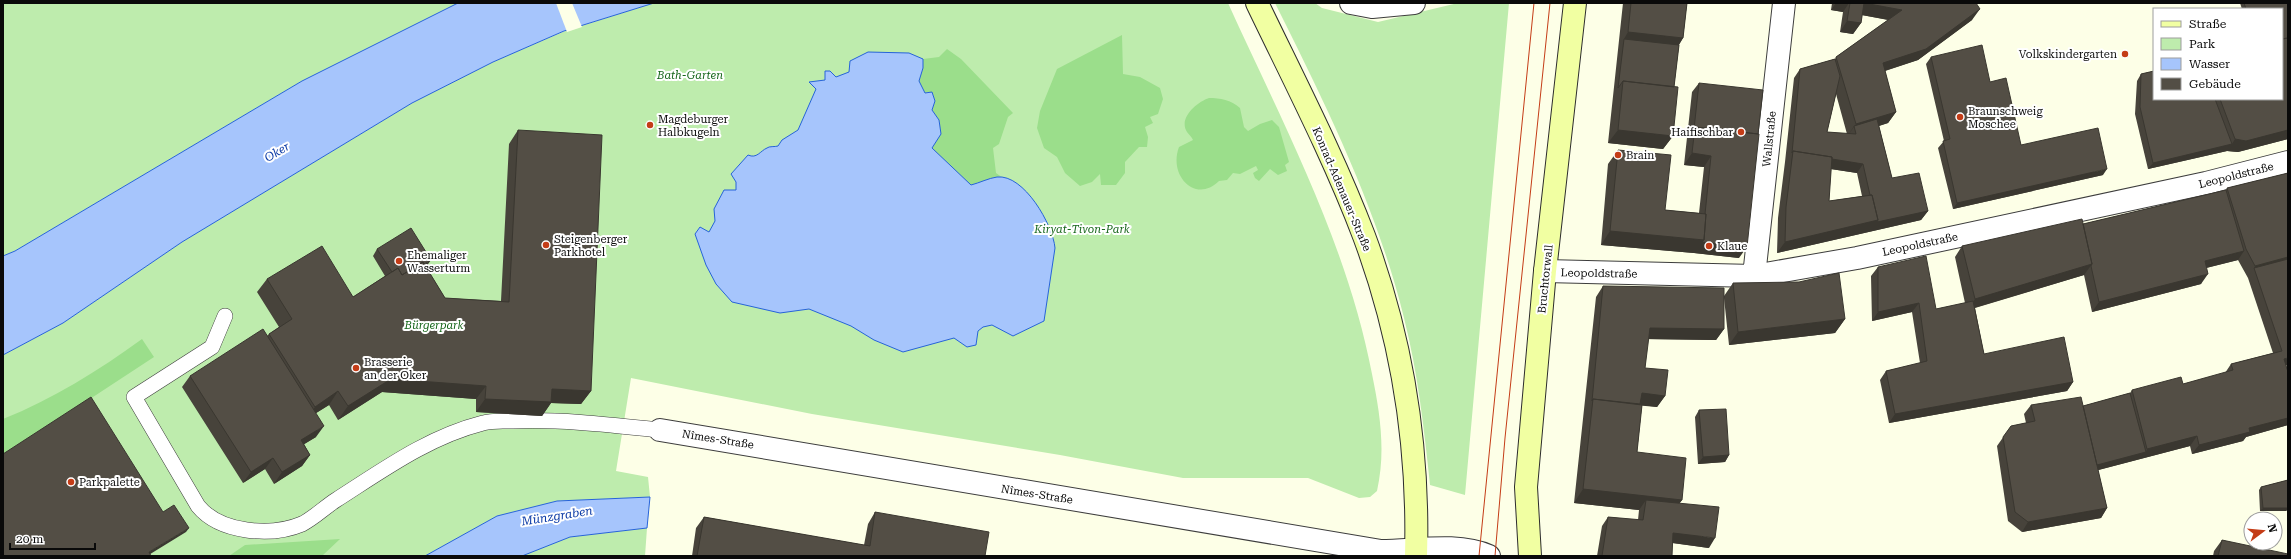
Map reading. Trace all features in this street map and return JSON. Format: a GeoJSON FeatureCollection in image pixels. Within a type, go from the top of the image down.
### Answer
{"type":"FeatureCollection","features":[{"type":"Feature","properties":{"kind":"main road","name":"Konrad-Adenauer-Straße"},"geometry":{"type":"LineString","coordinates":[[1257,3],[1337,172],[1376,273],[1400,366],[1409,420],[1415,478],[1416,553]]}},
{"type":"Feature","properties":{"kind":"main road","name":"Bruchtorwall"},"geometry":{"type":"LineString","coordinates":[[1530,556],[1526,487],[1545,271],[1575,3]]}},
{"type":"Feature","properties":{"kind":"street"},"geometry":{"type":"LineString","coordinates":[[1351,3],[1372,7],[1414,3]]}},
{"type":"Feature","properties":{"kind":"street","name":"Wallstraße"},"geometry":{"type":"LineString","coordinates":[[1754,276],[1784,3]]}},
{"type":"Feature","properties":{"kind":"street","name":"Leopoldstraße"},"geometry":{"type":"LineString","coordinates":[[1545,271],[1754,276],[1857,258],[2206,182],[2288,162]]}},
{"type":"Feature","properties":{"kind":"street","name":"Nîmes-Straße"},"geometry":{"type":"LineString","coordinates":[[660,430],[1360,548],[1416,553],[1446,548],[1479,552],[1489,556]]}},
{"type":"Feature","properties":{"kind":"lane"},"geometry":{"type":"LineString","coordinates":[[225,316],[212,347],[134,397],[198,506],[211,519],[221,524],[261,530],[282,529],[302,524],[405,455],[437,439],[484,422],[528,420],[660,430]]}},
{"type":"Feature","properties":{"kind":"green space"},"geometry":{"type":"Polygon","coordinates":[[[3,3],[458,3],[302,81],[15,251],[3,256],[3,3]]]}},
{"type":"Feature","properties":{"kind":"green space"},"geometry":{"type":"Polygon","coordinates":[[[654,3],[1228,3],[1311,185],[1347,278],[1361,325],[1377,403],[1381,432],[1381,461],[1377,491],[1370,497],[1359,498],[1308,478],[1183,478],[1060,455],[812,414],[631,378],[616,471],[648,477],[650,497],[557,501],[497,516],[425,556],[3,556],[3,355],[63,323],[182,242],[412,103],[493,62],[565,31],[654,3]]]}},
{"type":"Feature","properties":{"kind":"green space"},"geometry":{"type":"Polygon","coordinates":[[[1275,3],[1315,3],[1322,8],[1378,22],[1458,3],[1509,3],[1465,495],[1430,485],[1417,380],[1409,339],[1393,277],[1365,197],[1331,118],[1275,3]]]}},
{"type":"Feature","properties":{"kind":"green space"},"geometry":{"type":"Polygon","coordinates":[[[1122,35],[1123,74],[1140,77],[1160,88],[1163,99],[1158,114],[1150,117],[1153,123],[1145,127],[1148,137],[1147,147],[1139,147],[1125,162],[1125,173],[1116,185],[1101,185],[1100,174],[1092,182],[1080,186],[1065,173],[1057,157],[1044,148],[1037,128],[1040,111],[1057,69],[1122,35]]]}},
{"type":"Feature","properties":{"kind":"green space"},"geometry":{"type":"Polygon","coordinates":[[[947,49],[961,59],[1013,113],[1008,117],[999,144],[993,148],[996,173],[1003,178],[971,186],[931,148],[941,134],[939,120],[932,110],[935,101],[932,92],[925,93],[919,81],[923,68],[923,59],[939,57],[947,49]]]}},
{"type":"Feature","properties":{"kind":"green space"},"geometry":{"type":"Polygon","coordinates":[[[1209,98],[1225,100],[1240,108],[1244,127],[1248,131],[1260,124],[1272,120],[1279,127],[1289,162],[1285,165],[1287,171],[1278,175],[1270,169],[1259,181],[1255,178],[1253,173],[1258,170],[1256,166],[1240,174],[1233,173],[1227,180],[1219,181],[1210,187],[1202,189],[1193,188],[1186,184],[1177,168],[1179,147],[1193,140],[1187,132],[1185,121],[1190,111],[1194,107],[1209,98]]]}},
{"type":"Feature","properties":{"kind":"green space"},"geometry":{"type":"Polygon","coordinates":[[[142,339],[154,357],[3,456],[3,419],[40,403],[75,384],[142,339]]]}},
{"type":"Feature","properties":{"kind":"green space"},"geometry":{"type":"Polygon","coordinates":[[[647,528],[645,556],[522,556],[570,537],[647,528]]]}},
{"type":"Feature","properties":{"kind":"green space"},"geometry":{"type":"Polygon","coordinates":[[[340,539],[322,556],[229,556],[245,545],[340,539]]]}},
{"type":"Feature","properties":{"kind":"water","name":"Oker"},"geometry":{"type":"Polygon","coordinates":[[[458,3],[654,3],[564,31],[493,62],[412,103],[182,242],[63,323],[3,355],[3,256],[15,251],[302,81],[458,3]]]}},
{"type":"Feature","properties":{"kind":"water"},"geometry":{"type":"Polygon","coordinates":[[[868,52],[909,53],[923,59],[923,68],[919,81],[925,93],[932,92],[935,101],[932,110],[939,120],[941,134],[932,148],[971,185],[997,177],[1007,178],[1017,184],[1027,192],[1043,215],[1053,238],[1055,248],[1044,321],[1013,336],[992,325],[983,327],[978,331],[976,345],[967,347],[954,338],[903,352],[874,340],[851,326],[809,309],[780,313],[732,302],[716,284],[706,265],[695,234],[700,227],[709,232],[715,221],[714,209],[724,190],[736,190],[736,182],[731,174],[748,155],[754,156],[768,147],[778,146],[782,140],[798,130],[816,89],[809,82],[825,80],[825,71],[830,71],[836,77],[849,72],[850,61],[868,52]]]}},
{"type":"Feature","properties":{"kind":"water","name":"Münzgraben"},"geometry":{"type":"Polygon","coordinates":[[[650,497],[647,528],[570,537],[522,556],[425,556],[497,516],[557,501],[650,497]]]}},
{"type":"Feature","properties":{"kind":"pier"},"geometry":{"type":"Polygon","coordinates":[[[556,3],[572,3],[582,27],[567,32],[556,3]]]}},
{"type":"Feature","properties":{"kind":"building"},"geometry":{"type":"Polygon","coordinates":[[[1631,3],[1687,3],[1683,38],[1628,32],[1631,3]]]}},
{"type":"Feature","properties":{"kind":"building"},"geometry":{"type":"Polygon","coordinates":[[[1850,3],[1864,3],[1861,23],[1847,21],[1850,3]]]}},
{"type":"Feature","properties":{"kind":"building"},"geometry":{"type":"Polygon","coordinates":[[[1864,3],[1976,3],[1980,9],[1926,49],[1883,63],[1896,112],[1856,124],[1836,57],[1902,10],[1864,3]]]}},
{"type":"Feature","properties":{"kind":"building"},"geometry":{"type":"Polygon","coordinates":[[[2244,3],[2288,3],[2288,38],[2283,39],[2283,8],[2246,8],[2244,3]]]}},
{"type":"Feature","properties":{"kind":"building"},"geometry":{"type":"Polygon","coordinates":[[[2288,38],[2288,130],[2246,141],[2235,139],[2220,100],[2283,100],[2283,39],[2288,38]]]}},
{"type":"Feature","properties":{"kind":"building"},"geometry":{"type":"Polygon","coordinates":[[[1624,39],[1679,45],[1674,87],[1623,81],[1618,88],[1624,39]]]}},
{"type":"Feature","properties":{"kind":"building"},"geometry":{"type":"Polygon","coordinates":[[[1982,45],[1990,82],[2006,78],[2021,145],[2098,128],[2107,169],[1957,203],[1943,141],[1950,139],[1931,57],[1982,45]]]}},
{"type":"Feature","properties":{"kind":"building"},"geometry":{"type":"Polygon","coordinates":[[[1835,59],[1840,76],[1827,132],[1856,134],[1854,126],[1877,119],[1892,178],[1919,173],[1928,211],[1877,222],[1878,220],[1872,195],[1870,195],[1863,164],[1832,159],[1832,157],[1793,151],[1792,153],[1800,69],[1835,59]]]}},
{"type":"Feature","properties":{"kind":"building","name":"Volkskindergarten"},"geometry":{"type":"Polygon","coordinates":[[[2153,71],[2153,100],[2215,100],[2232,144],[2153,163],[2140,107],[2141,74],[2153,71]]]}},
{"type":"Feature","properties":{"kind":"building"},"geometry":{"type":"Polygon","coordinates":[[[1623,81],[1678,87],[1673,136],[1618,130],[1623,81]]]}},
{"type":"Feature","properties":{"kind":"building"},"geometry":{"type":"Polygon","coordinates":[[[1699,83],[1763,90],[1758,134],[1695,127],[1694,129],[1699,83]]]}},
{"type":"Feature","properties":{"kind":"building"},"geometry":{"type":"Polygon","coordinates":[[[1695,127],[1759,134],[1747,247],[1702,242],[1704,240],[1711,156],[1692,153],[1695,127]]]}},
{"type":"Feature","properties":{"kind":"building","name":"Steigenberger Parkhotel"},"geometry":{"type":"Polygon","coordinates":[[[518,130],[602,135],[591,391],[552,389],[551,402],[485,399],[486,386],[391,379],[348,406],[338,391],[315,407],[269,334],[292,319],[267,279],[322,246],[353,297],[398,268],[402,275],[423,262],[445,298],[509,302],[518,130]]]}},
{"type":"Feature","properties":{"kind":"building"},"geometry":{"type":"Polygon","coordinates":[[[1618,150],[1671,155],[1665,210],[1706,214],[1704,240],[1610,231],[1618,150]]]}},
{"type":"Feature","properties":{"kind":"building"},"geometry":{"type":"Polygon","coordinates":[[[1793,151],[1832,157],[1829,201],[1872,195],[1878,220],[1785,242],[1786,207],[1793,151]]]}},
{"type":"Feature","properties":{"kind":"building"},"geometry":{"type":"Polygon","coordinates":[[[2288,173],[2288,257],[2255,266],[2246,249],[2227,188],[2288,173]]]}},
{"type":"Feature","properties":{"kind":"building"},"geometry":{"type":"Polygon","coordinates":[[[2226,190],[2244,251],[2205,261],[2208,274],[2099,302],[2083,224],[2226,190]]]}},
{"type":"Feature","properties":{"kind":"building"},"geometry":{"type":"Polygon","coordinates":[[[2082,219],[2092,264],[1975,299],[1962,246],[2082,219]]]}},
{"type":"Feature","properties":{"kind":"building","name":"Ehemaliger Wasserturm"},"geometry":{"type":"Polygon","coordinates":[[[411,228],[431,260],[424,264],[423,262],[402,275],[398,268],[392,272],[377,249],[411,228]]]}},
{"type":"Feature","properties":{"kind":"building"},"geometry":{"type":"Polygon","coordinates":[[[1926,256],[1936,309],[1973,301],[1984,354],[2064,337],[2073,382],[1895,414],[1886,371],[1927,361],[1919,303],[1878,312],[1878,267],[1926,256]]]}},
{"type":"Feature","properties":{"kind":"building"},"geometry":{"type":"Polygon","coordinates":[[[2288,259],[2288,358],[2284,359],[2288,372],[2288,418],[2249,428],[2250,432],[2199,445],[2197,436],[2147,449],[2132,390],[2181,377],[2183,384],[2233,370],[2231,364],[2282,351],[2254,268],[2288,259]]]}},
{"type":"Feature","properties":{"kind":"building"},"geometry":{"type":"Polygon","coordinates":[[[1839,273],[1845,319],[1738,332],[1733,283],[1799,282],[1839,273]]]}},
{"type":"Feature","properties":{"kind":"building"},"geometry":{"type":"Polygon","coordinates":[[[1603,286],[1724,288],[1724,329],[1650,328],[1645,368],[1668,370],[1665,396],[1642,393],[1640,404],[1593,399],[1592,401],[1603,286]]]}},
{"type":"Feature","properties":{"kind":"building"},"geometry":{"type":"Polygon","coordinates":[[[263,329],[324,426],[301,440],[310,455],[282,472],[273,458],[251,472],[190,376],[263,329]]]}},
{"type":"Feature","properties":{"kind":"building"},"geometry":{"type":"Polygon","coordinates":[[[2130,393],[2146,452],[2097,465],[2083,406],[2130,393]]]}},
{"type":"Feature","properties":{"kind":"building","name":"Parkpalette"},"geometry":{"type":"Polygon","coordinates":[[[91,397],[163,512],[174,505],[189,528],[149,552],[151,556],[3,556],[3,454],[91,397]]]}},
{"type":"Feature","properties":{"kind":"building"},"geometry":{"type":"Polygon","coordinates":[[[2081,397],[2107,508],[2028,522],[2015,512],[2003,437],[2011,426],[2035,421],[2031,405],[2081,397]]]}},
{"type":"Feature","properties":{"kind":"building"},"geometry":{"type":"Polygon","coordinates":[[[1593,399],[1642,405],[1637,452],[1686,458],[1682,500],[1583,489],[1593,399]]]}},
{"type":"Feature","properties":{"kind":"building"},"geometry":{"type":"Polygon","coordinates":[[[1726,409],[1729,455],[1703,457],[1699,410],[1726,409]]]}},
{"type":"Feature","properties":{"kind":"building"},"geometry":{"type":"Polygon","coordinates":[[[2288,480],[2288,508],[2263,508],[2261,487],[2288,480]]]}},
{"type":"Feature","properties":{"kind":"building"},"geometry":{"type":"Polygon","coordinates":[[[1646,500],[1719,507],[1715,538],[1673,533],[1672,556],[1602,556],[1608,517],[1643,520],[1646,500]]]}},
{"type":"Feature","properties":{"kind":"building"},"geometry":{"type":"Polygon","coordinates":[[[875,512],[989,532],[985,556],[697,556],[704,517],[870,546],[875,512]]]}},
{"type":"Feature","properties":{"kind":"building"},"geometry":{"type":"Polygon","coordinates":[[[2222,540],[2243,544],[2243,551],[2274,551],[2288,554],[2288,556],[2218,556],[2222,540]]]}},
{"type":"Feature","properties":{"kind":"tram line"},"geometry":{"type":"LineString","coordinates":[[1479,556],[1534,3]]}},
{"type":"Feature","properties":{"kind":"tram line"},"geometry":{"type":"LineString","coordinates":[[1495,556],[1505,438],[1550,3]]}},
{"type":"Feature","properties":{"kind":"place","name":"Volkskindergarten"},"geometry":{"type":"Point","coordinates":[2125,54]}},
{"type":"Feature","properties":{"kind":"place","name":"Braunschweig Moschee"},"geometry":{"type":"Point","coordinates":[1960,117]}},
{"type":"Feature","properties":{"kind":"place","name":"Magdeburger Halbkugeln"},"geometry":{"type":"Point","coordinates":[650,125]}},
{"type":"Feature","properties":{"kind":"place","name":"Haifischbar"},"geometry":{"type":"Point","coordinates":[1741,132]}},
{"type":"Feature","properties":{"kind":"place","name":"Brain"},"geometry":{"type":"Point","coordinates":[1618,155]}},
{"type":"Feature","properties":{"kind":"place","name":"Steigenberger Parkhotel"},"geometry":{"type":"Point","coordinates":[546,245]}},
{"type":"Feature","properties":{"kind":"place","name":"Klaue"},"geometry":{"type":"Point","coordinates":[1709,246]}},
{"type":"Feature","properties":{"kind":"place","name":"Ehemaliger Wasserturm"},"geometry":{"type":"Point","coordinates":[399,261]}},
{"type":"Feature","properties":{"kind":"place","name":"Brasserie an der Oker"},"geometry":{"type":"Point","coordinates":[356,368]}},
{"type":"Feature","properties":{"kind":"place","name":"Parkpalette"},"geometry":{"type":"Point","coordinates":[71,482]}},
{"type":"Feature","properties":{"kind":"park label","name":"Bath-Garten"},"geometry":{"type":"Point","coordinates":[690,75]}},
{"type":"Feature","properties":{"kind":"park label","name":"Kiryat-Tivon-Park"},"geometry":{"type":"Point","coordinates":[1082,229]}},
{"type":"Feature","properties":{"kind":"park label","name":"Bürgerpark"},"geometry":{"type":"Point","coordinates":[434,325]}}]}
